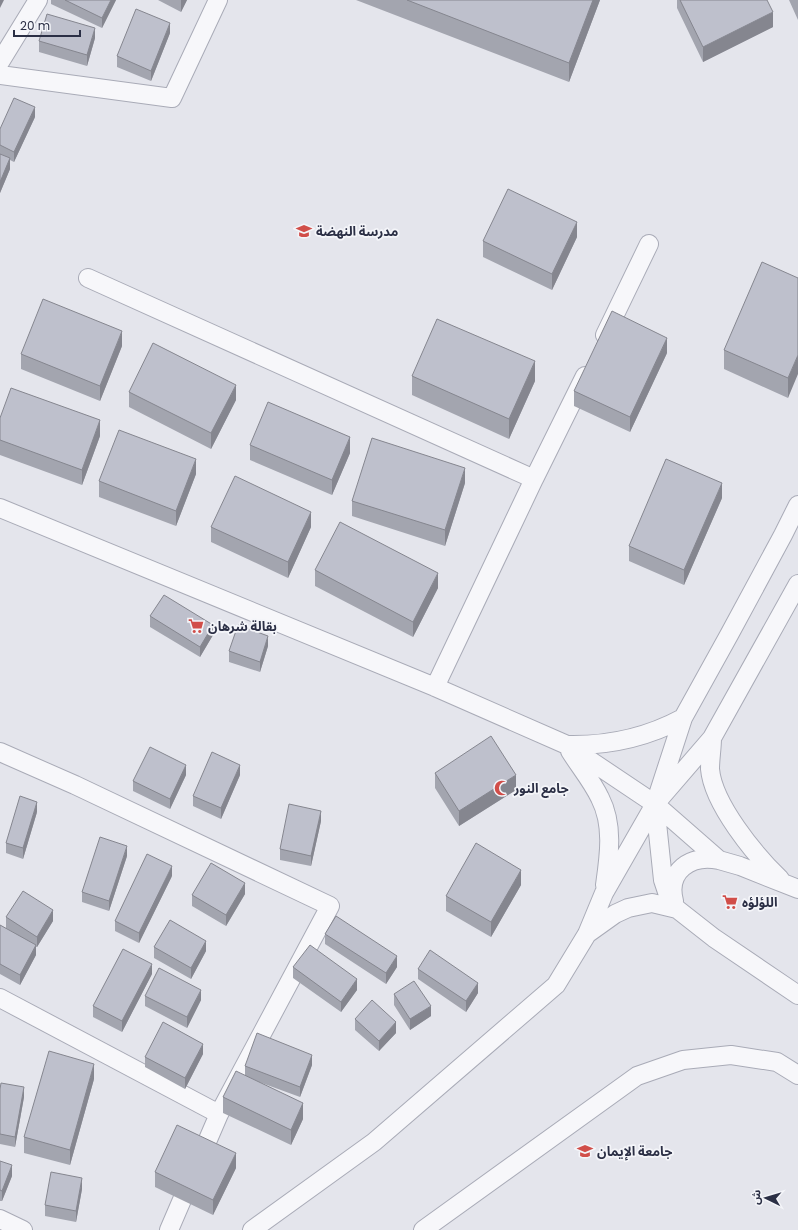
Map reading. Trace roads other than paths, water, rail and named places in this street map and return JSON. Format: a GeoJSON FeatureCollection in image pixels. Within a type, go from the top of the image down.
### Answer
{"type":"FeatureCollection","features":[{"type":"Feature","properties":{"kind":"street"},"geometry":{"type":"LineString","coordinates":[[0,62],[38,0]]}},
{"type":"Feature","properties":{"kind":"street"},"geometry":{"type":"LineString","coordinates":[[0,75],[172,98],[218,0]]}},
{"type":"Feature","properties":{"kind":"street"},"geometry":{"type":"LineString","coordinates":[[436,688],[534,479],[649,244]]}},
{"type":"Feature","properties":{"kind":"street"},"geometry":{"type":"LineString","coordinates":[[88,278],[534,479]]}},
{"type":"Feature","properties":{"kind":"street"},"geometry":{"type":"LineString","coordinates":[[798,505],[730,635],[680,724],[655,804],[663,880],[670,901],[677,909],[714,938],[798,995]]}},
{"type":"Feature","properties":{"kind":"street"},"geometry":{"type":"LineString","coordinates":[[0,508],[436,688],[567,745],[655,804],[719,860]]}},
{"type":"Feature","properties":{"kind":"street"},"geometry":{"type":"LineString","coordinates":[[252,1230],[374,1142],[556,984],[587,934],[604,893],[655,804],[707,744],[798,584]]}},
{"type":"Feature","properties":{"kind":"street"},"geometry":{"type":"LineString","coordinates":[[567,745],[593,745],[628,740],[668,726],[680,724]]}},
{"type":"Feature","properties":{"kind":"street"},"geometry":{"type":"LineString","coordinates":[[680,724],[681,743],[687,748],[707,744]]}},
{"type":"Feature","properties":{"kind":"street"},"geometry":{"type":"LineString","coordinates":[[707,744],[710,769],[714,784],[738,831],[764,864],[792,887]]}},
{"type":"Feature","properties":{"kind":"street"},"geometry":{"type":"LineString","coordinates":[[567,745],[590,780],[604,808],[609,840],[604,893]]}},
{"type":"Feature","properties":{"kind":"street"},"geometry":{"type":"LineString","coordinates":[[0,752],[75,785],[330,906],[219,1114],[169,1230]]}},
{"type":"Feature","properties":{"kind":"street"},"geometry":{"type":"LineString","coordinates":[[677,909],[673,899],[672,889],[675,879],[680,870],[688,863],[698,858],[719,860],[740,866],[792,887]]}},
{"type":"Feature","properties":{"kind":"street"},"geometry":{"type":"LineString","coordinates":[[587,934],[615,914],[628,908],[652,903],[677,909]]}},
{"type":"Feature","properties":{"kind":"street"},"geometry":{"type":"LineString","coordinates":[[0,998],[219,1114]]}},
{"type":"Feature","properties":{"kind":"street"},"geometry":{"type":"LineString","coordinates":[[423,1230],[637,1076],[683,1060],[731,1054],[776,1062],[798,1075]]}},
{"type":"Feature","properties":{"kind":"street"},"geometry":{"type":"LineString","coordinates":[[0,1219],[23,1230]]}},
{"type":"Feature","properties":{"kind":"place","name":"مدرسة النهضة"},"geometry":{"type":"Point","coordinates":[304,231]}},
{"type":"Feature","properties":{"kind":"place","name":"بقالة شرهان"},"geometry":{"type":"Point","coordinates":[196,626]}},
{"type":"Feature","properties":{"kind":"place","name":"جامع النور"},"geometry":{"type":"Point","coordinates":[502,788]}},
{"type":"Feature","properties":{"kind":"place","name":"اللؤلؤه"},"geometry":{"type":"Point","coordinates":[730,902]}},
{"type":"Feature","properties":{"kind":"place","name":"جامعة الإيمان"},"geometry":{"type":"Point","coordinates":[585,1151]}}]}
